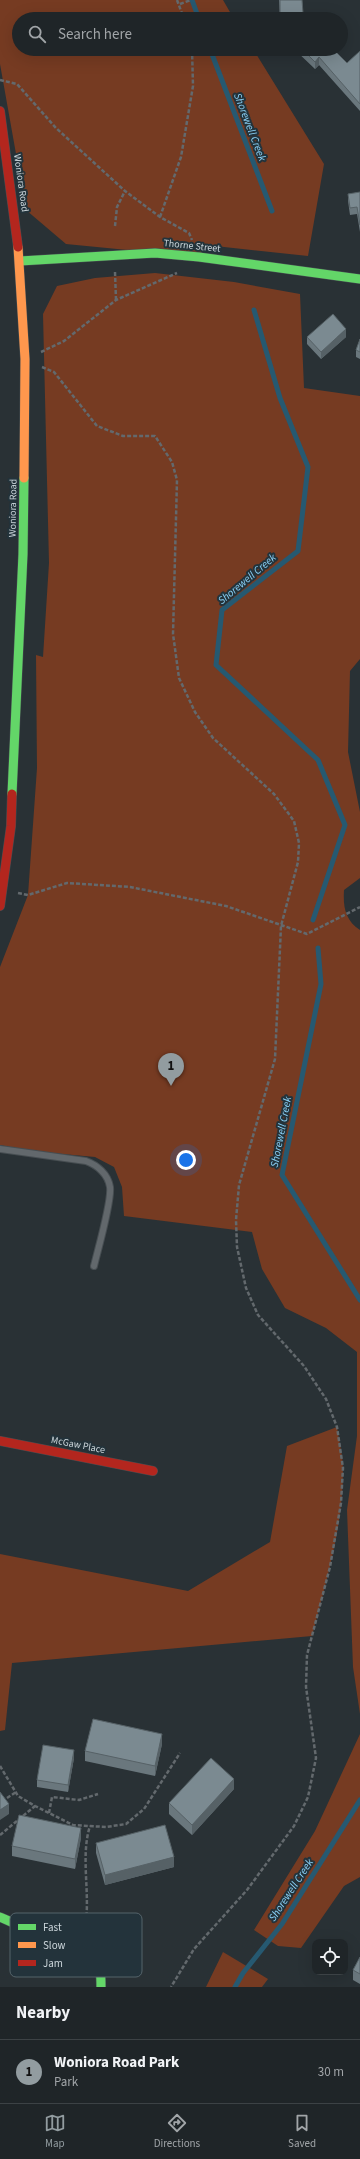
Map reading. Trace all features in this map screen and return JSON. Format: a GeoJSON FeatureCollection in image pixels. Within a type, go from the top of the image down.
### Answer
{"type":"FeatureCollection","features":[{"type":"Feature","properties":{"kind":"street","name":"Woniora Road"},"geometry":{"type":"LineString","coordinates":[[0,111],[20,261],[25,359],[23,561],[11,826],[4,889],[0,906]]}},
{"type":"Feature","properties":{"kind":"street","name":"Thorne Street"},"geometry":{"type":"LineString","coordinates":[[20,261],[155,253],[199,257],[360,279]]}},
{"type":"Feature","properties":{"kind":"street","name":"McGaw Place"},"geometry":{"type":"LineString","coordinates":[[0,1441],[153,1471]]}},
{"type":"Feature","properties":{"kind":"street"},"geometry":{"type":"LineString","coordinates":[[0,1916],[10,1921]]}},
{"type":"Feature","properties":{"kind":"street"},"geometry":{"type":"LineString","coordinates":[[99,1977],[101,1987]]}},
{"type":"Feature","properties":{"kind":"lane"},"geometry":{"type":"LineString","coordinates":[[0,1150],[86,1161],[98,1166],[110,1187],[108,1206],[94,1266]]}},
{"type":"Feature","properties":{"kind":"path"},"geometry":{"type":"LineString","coordinates":[[177,0],[182,12]]}},
{"type":"Feature","properties":{"kind":"path"},"geometry":{"type":"LineString","coordinates":[[180,4],[191,0]]}},
{"type":"Feature","properties":{"kind":"path"},"geometry":{"type":"LineString","coordinates":[[160,217],[181,157],[193,86],[192,56]]}},
{"type":"Feature","properties":{"kind":"path"},"geometry":{"type":"LineString","coordinates":[[0,80],[16,84],[56,128],[125,191],[160,217],[189,233],[199,257],[176,274],[116,300],[64,340],[25,359]]}},
{"type":"Feature","properties":{"kind":"path"},"geometry":{"type":"LineString","coordinates":[[115,226],[117,207],[125,191]]}},
{"type":"Feature","properties":{"kind":"path"},"geometry":{"type":"LineString","coordinates":[[116,272],[116,300]]}},
{"type":"Feature","properties":{"kind":"path"},"geometry":{"type":"LineString","coordinates":[[25,359],[54,372],[97,426],[123,436],[155,436],[172,462],[177,480],[173,634],[179,678],[195,712],[213,738],[274,794],[294,821],[299,843],[298,862],[281,926],[275,1059],[239,1185],[236,1220],[237,1247],[246,1288],[258,1315],[304,1366],[326,1399],[337,1427],[343,1468],[341,1503],[330,1567],[306,1655],[306,1687],[316,1758],[308,1797],[294,1826],[248,1890],[194,1949],[171,1987]]}},
{"type":"Feature","properties":{"kind":"path"},"geometry":{"type":"LineString","coordinates":[[4,889],[28,895],[67,883],[130,887],[226,906],[307,934],[360,906]]}},
{"type":"Feature","properties":{"kind":"path"},"geometry":{"type":"LineString","coordinates":[[0,1766],[18,1796],[35,1806],[73,1825],[106,1827],[126,1824],[144,1809],[180,1753]]}},
{"type":"Feature","properties":{"kind":"path"},"geometry":{"type":"LineString","coordinates":[[7,1798],[16,1792]]}},
{"type":"Feature","properties":{"kind":"path"},"geometry":{"type":"LineString","coordinates":[[49,1813],[52,1797],[79,1800],[98,1794]]}},
{"type":"Feature","properties":{"kind":"path"},"geometry":{"type":"LineString","coordinates":[[0,1835],[35,1806]]}},
{"type":"Feature","properties":{"kind":"path"},"geometry":{"type":"LineString","coordinates":[[87,1913],[86,1839],[90,1826]]}},
{"type":"Feature","properties":{"kind":"shaded area"},"geometry":{"type":"Polygon","coordinates":[[[0,0],[223,0],[230,12],[12,12],[12,56],[257,56],[324,164],[308,256],[206,245],[199,257],[66,244],[26,210],[0,64],[0,0]]]}},
{"type":"Feature","properties":{"kind":"shaded area"},"geometry":{"type":"Polygon","coordinates":[[[155,273],[234,282],[300,294],[304,388],[360,396],[360,659],[350,671],[348,752],[360,812],[360,878],[344,890],[344,896],[346,913],[351,922],[360,930],[360,1714],[353,1667],[347,1510],[357,1436],[357,1352],[326,1328],[285,1308],[262,1269],[252,1232],[124,1216],[122,1187],[114,1167],[95,1157],[30,1151],[0,1145],[0,967],[28,895],[37,768],[36,655],[43,657],[49,563],[43,314],[57,286],[95,278],[155,273]]]}},
{"type":"Feature","properties":{"kind":"shaded area"},"geometry":{"type":"Polygon","coordinates":[[[337,1427],[343,1465],[340,1512],[333,1554],[312,1636],[12,1663],[5,1730],[0,1731],[0,1554],[188,1591],[270,1542],[287,1446],[337,1427]]]}},
{"type":"Feature","properties":{"kind":"shaded area"},"geometry":{"type":"Polygon","coordinates":[[[360,1734],[360,1877],[344,1886],[301,1948],[278,1946],[254,1930],[315,1831],[360,1734]]]}},
{"type":"Feature","properties":{"kind":"shaded area"},"geometry":{"type":"Polygon","coordinates":[[[223,1952],[268,1979],[262,1987],[206,1987],[223,1952]]]}},
{"type":"Feature","properties":{"kind":"building"},"geometry":{"type":"Polygon","coordinates":[[[280,0],[302,0],[303,12],[280,12],[280,0]]]}},
{"type":"Feature","properties":{"kind":"building"},"geometry":{"type":"Polygon","coordinates":[[[360,51],[360,104],[319,57],[315,62],[309,56],[340,56],[347,63],[360,51]]]}},
{"type":"Feature","properties":{"kind":"building"},"geometry":{"type":"Polygon","coordinates":[[[360,192],[360,225],[357,207],[350,208],[348,194],[360,192]]]}},
{"type":"Feature","properties":{"kind":"building"},"geometry":{"type":"Polygon","coordinates":[[[333,314],[346,329],[321,352],[307,337],[333,314]]]}},
{"type":"Feature","properties":{"kind":"building"},"geometry":{"type":"Polygon","coordinates":[[[360,339],[360,352],[356,350],[360,339]]]}},
{"type":"Feature","properties":{"kind":"building"},"geometry":{"type":"Polygon","coordinates":[[[93,1719],[162,1734],[155,1766],[85,1751],[93,1719]]]}},
{"type":"Feature","properties":{"kind":"building"},"geometry":{"type":"Polygon","coordinates":[[[43,1745],[74,1750],[68,1785],[37,1780],[43,1745]]]}},
{"type":"Feature","properties":{"kind":"building"},"geometry":{"type":"Polygon","coordinates":[[[211,1758],[234,1779],[192,1825],[169,1803],[211,1758]]]}},
{"type":"Feature","properties":{"kind":"building"},"geometry":{"type":"Polygon","coordinates":[[[0,1792],[9,1804],[0,1810],[0,1792]]]}},
{"type":"Feature","properties":{"kind":"building"},"geometry":{"type":"Polygon","coordinates":[[[19,1815],[81,1828],[75,1859],[12,1846],[19,1815]]]}},
{"type":"Feature","properties":{"kind":"building"},"geometry":{"type":"Polygon","coordinates":[[[165,1825],[174,1857],[105,1875],[96,1843],[165,1825]]]}},
{"type":"Feature","properties":{"kind":"building"},"geometry":{"type":"Polygon","coordinates":[[[360,1957],[360,1974],[353,1970],[360,1957]]]}},
{"type":"Feature","properties":{"kind":"waterway","name":"Shorewell Creek"},"geometry":{"type":"LineString","coordinates":[[192,0],[196,12]]}},
{"type":"Feature","properties":{"kind":"waterway","name":"Shorewell Creek"},"geometry":{"type":"LineString","coordinates":[[213,56],[272,211]]}},
{"type":"Feature","properties":{"kind":"waterway","name":"Shorewell Creek"},"geometry":{"type":"LineString","coordinates":[[254,310],[280,398],[308,467],[298,551],[222,610],[216,665],[318,760],[345,825],[313,920]]}},
{"type":"Feature","properties":{"kind":"waterway","name":"Shorewell Creek"},"geometry":{"type":"LineString","coordinates":[[318,948],[321,984],[282,1175],[360,1300]]}},
{"type":"Feature","properties":{"kind":"waterway","name":"Shorewell Creek"},"geometry":{"type":"LineString","coordinates":[[235,1987],[243,1973],[282,1924],[360,1800]]}},
{"type":"Feature","properties":{"kind":"traffic: fast"},"geometry":{"type":"LineString","coordinates":[[20,261],[155,253],[199,257],[360,279]]}},
{"type":"Feature","properties":{"kind":"traffic: fast"},"geometry":{"type":"LineString","coordinates":[[12,794],[23,554],[24,478]]}},
{"type":"Feature","properties":{"kind":"traffic: fast"},"geometry":{"type":"LineString","coordinates":[[0,1917],[10,1921]]}},
{"type":"Feature","properties":{"kind":"traffic: fast"},"geometry":{"type":"LineString","coordinates":[[100,1977],[101,1987]]}},
{"type":"Feature","properties":{"kind":"traffic: slow"},"geometry":{"type":"LineString","coordinates":[[18,247],[25,359],[24,478]]}},
{"type":"Feature","properties":{"kind":"traffic: jam"},"geometry":{"type":"LineString","coordinates":[[0,111],[18,247]]}},
{"type":"Feature","properties":{"kind":"traffic: jam"},"geometry":{"type":"LineString","coordinates":[[0,906],[11,826],[12,794]]}},
{"type":"Feature","properties":{"kind":"traffic: jam"},"geometry":{"type":"LineString","coordinates":[[0,1441],[153,1471]]}},
{"type":"Feature","properties":{"kind":"place","name":"Woniora Road Park"},"geometry":{"type":"Point","coordinates":[171,1086]}}]}
